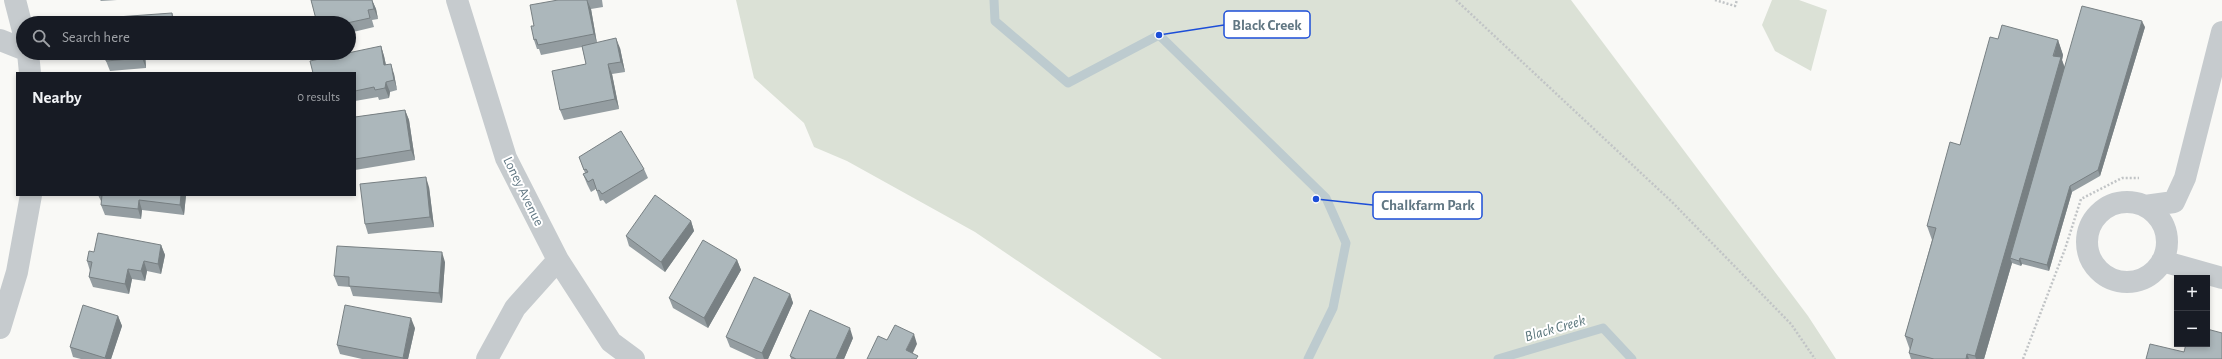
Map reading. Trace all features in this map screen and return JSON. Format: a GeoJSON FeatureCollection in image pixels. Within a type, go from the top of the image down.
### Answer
{"type":"FeatureCollection","features":[{"type":"Feature","properties":{"kind":"street"},"geometry":{"type":"LineString","coordinates":[[15,0],[19,16]]}},
{"type":"Feature","properties":{"kind":"street","name":"Loney Avenue"},"geometry":{"type":"LineString","coordinates":[[457,0],[506,158],[558,260],[611,342],[634,359]]}},
{"type":"Feature","properties":{"kind":"street"},"geometry":{"type":"LineString","coordinates":[[2145,206],[2174,202],[2185,178],[2222,32]]}},
{"type":"Feature","properties":{"kind":"street"},"geometry":{"type":"LineString","coordinates":[[0,40],[16,46]]}},
{"type":"Feature","properties":{"kind":"street"},"geometry":{"type":"LineString","coordinates":[[29,60],[30,72]]}},
{"type":"Feature","properties":{"kind":"street"},"geometry":{"type":"LineString","coordinates":[[0,328],[17,272],[31,196]]}},
{"type":"Feature","properties":{"kind":"street"},"geometry":{"type":"LineString","coordinates":[[2121,202],[2133,202],[2145,206],[2155,214],[2163,224],[2167,236],[2167,249],[2162,261],[2154,272],[2144,278],[2132,282],[2119,282],[2097,270],[2090,259],[2086,247],[2086,234],[2098,213],[2108,206],[2121,202]]}},
{"type":"Feature","properties":{"kind":"street"},"geometry":{"type":"LineString","coordinates":[[487,359],[515,308],[558,260]]}},
{"type":"Feature","properties":{"kind":"street"},"geometry":{"type":"LineString","coordinates":[[2162,261],[2222,278]]}},
{"type":"Feature","properties":{"kind":"path"},"geometry":{"type":"LineString","coordinates":[[1456,0],[1671,200],[1791,324],[1815,359]]}},
{"type":"Feature","properties":{"kind":"path"},"geometry":{"type":"LineString","coordinates":[[1714,0],[1735,6],[1737,0]]}},
{"type":"Feature","properties":{"kind":"path"},"geometry":{"type":"LineString","coordinates":[[2023,359],[2065,249],[2081,199],[2122,178],[2185,178]]}},
{"type":"Feature","properties":{"kind":"shaded area"},"geometry":{"type":"Polygon","coordinates":[[[736,0],[1571,0],[1808,316],[1836,359],[1162,359],[975,232],[847,161],[814,147],[804,123],[754,78],[736,0]]]}},
{"type":"Feature","properties":{"kind":"shaded area"},"geometry":{"type":"Polygon","coordinates":[[[1772,0],[1799,0],[1827,10],[1811,71],[1775,51],[1762,25],[1772,0]]]}},
{"type":"Feature","properties":{"kind":"building"},"geometry":{"type":"Polygon","coordinates":[[[311,0],[372,0],[374,9],[368,10],[370,18],[356,21],[356,16],[315,16],[311,0]]]}},
{"type":"Feature","properties":{"kind":"building"},"geometry":{"type":"Polygon","coordinates":[[[558,0],[587,0],[594,34],[538,45],[536,39],[534,40],[531,26],[534,26],[530,5],[558,0]]]}},
{"type":"Feature","properties":{"kind":"building"},"geometry":{"type":"Polygon","coordinates":[[[2082,6],[2142,21],[2098,170],[2070,186],[2047,265],[2020,258],[2019,261],[2010,258],[2082,6]]]}},
{"type":"Feature","properties":{"kind":"building"},"geometry":{"type":"Polygon","coordinates":[[[172,13],[172,16],[131,16],[172,13]]]}},
{"type":"Feature","properties":{"kind":"building"},"geometry":{"type":"Polygon","coordinates":[[[2002,25],[2058,40],[2053,56],[2061,57],[1975,356],[1967,354],[1966,359],[1934,359],[1909,353],[1913,339],[1905,336],[1936,228],[1927,226],[1950,142],[1960,145],[1990,37],[1998,39],[2002,25]]]}},
{"type":"Feature","properties":{"kind":"building"},"geometry":{"type":"Polygon","coordinates":[[[616,38],[621,62],[608,64],[615,99],[560,110],[552,71],[586,64],[582,46],[616,38]]]}},
{"type":"Feature","properties":{"kind":"building"},"geometry":{"type":"Polygon","coordinates":[[[381,46],[384,65],[391,64],[394,80],[386,82],[385,88],[375,90],[374,87],[356,91],[356,72],[313,72],[310,61],[356,60],[356,51],[381,46]]]}},
{"type":"Feature","properties":{"kind":"building"},"geometry":{"type":"Polygon","coordinates":[[[405,110],[411,150],[356,159],[356,117],[405,110]]]}},
{"type":"Feature","properties":{"kind":"building"},"geometry":{"type":"Polygon","coordinates":[[[621,131],[644,169],[602,194],[599,190],[597,191],[593,179],[588,182],[583,174],[588,172],[586,169],[584,170],[579,157],[621,131]]]}},
{"type":"Feature","properties":{"kind":"building"},"geometry":{"type":"Polygon","coordinates":[[[426,177],[430,217],[365,224],[360,184],[426,177]]]}},
{"type":"Feature","properties":{"kind":"building"},"geometry":{"type":"Polygon","coordinates":[[[655,195],[691,221],[661,262],[626,236],[655,195]]]}},
{"type":"Feature","properties":{"kind":"building"},"geometry":{"type":"Polygon","coordinates":[[[102,196],[181,196],[180,205],[139,200],[138,209],[101,205],[102,196]]]}},
{"type":"Feature","properties":{"kind":"building"},"geometry":{"type":"Polygon","coordinates":[[[98,233],[161,245],[158,264],[144,261],[141,271],[128,269],[125,284],[89,277],[92,262],[87,261],[89,251],[94,252],[98,233]]]}},
{"type":"Feature","properties":{"kind":"building"},"geometry":{"type":"Polygon","coordinates":[[[703,240],[737,260],[704,318],[669,298],[703,240]]]}},
{"type":"Feature","properties":{"kind":"building"},"geometry":{"type":"Polygon","coordinates":[[[337,246],[442,252],[439,293],[349,286],[349,277],[334,276],[337,246]]]}},
{"type":"Feature","properties":{"kind":"building"},"geometry":{"type":"Polygon","coordinates":[[[754,277],[790,294],[762,353],[726,337],[754,277]]]}},
{"type":"Feature","properties":{"kind":"building"},"geometry":{"type":"Polygon","coordinates":[[[83,305],[118,316],[105,358],[70,347],[83,305]]]}},
{"type":"Feature","properties":{"kind":"building"},"geometry":{"type":"Polygon","coordinates":[[[345,305],[411,318],[403,358],[337,345],[345,305]]]}},
{"type":"Feature","properties":{"kind":"building"},"geometry":{"type":"Polygon","coordinates":[[[810,310],[850,328],[836,359],[796,359],[790,356],[810,310]]]}},
{"type":"Feature","properties":{"kind":"building"},"geometry":{"type":"Polygon","coordinates":[[[895,325],[914,334],[906,350],[918,356],[916,359],[867,359],[878,336],[887,340],[895,325]]]}},
{"type":"Feature","properties":{"kind":"building"},"geometry":{"type":"Polygon","coordinates":[[[2210,330],[2222,333],[2222,359],[2146,359],[2150,344],[2184,352],[2185,347],[2210,347],[2210,330]]]}},
{"type":"Feature","properties":{"kind":"waterway","name":"Black Creek"},"geometry":{"type":"LineString","coordinates":[[994,0],[995,21],[1068,83],[1159,35],[1326,198],[1346,243],[1333,308],[1308,359]]}},
{"type":"Feature","properties":{"kind":"waterway","name":"Black Creek"},"geometry":{"type":"LineString","coordinates":[[1498,359],[1603,328],[1632,359]]}},
{"type":"Feature","properties":{"kind":"place","name":"Black Creek"},"geometry":{"type":"Point","coordinates":[1159,35]}},
{"type":"Feature","properties":{"kind":"place","name":"Chalkfarm Park"},"geometry":{"type":"Point","coordinates":[1316,199]}}]}
